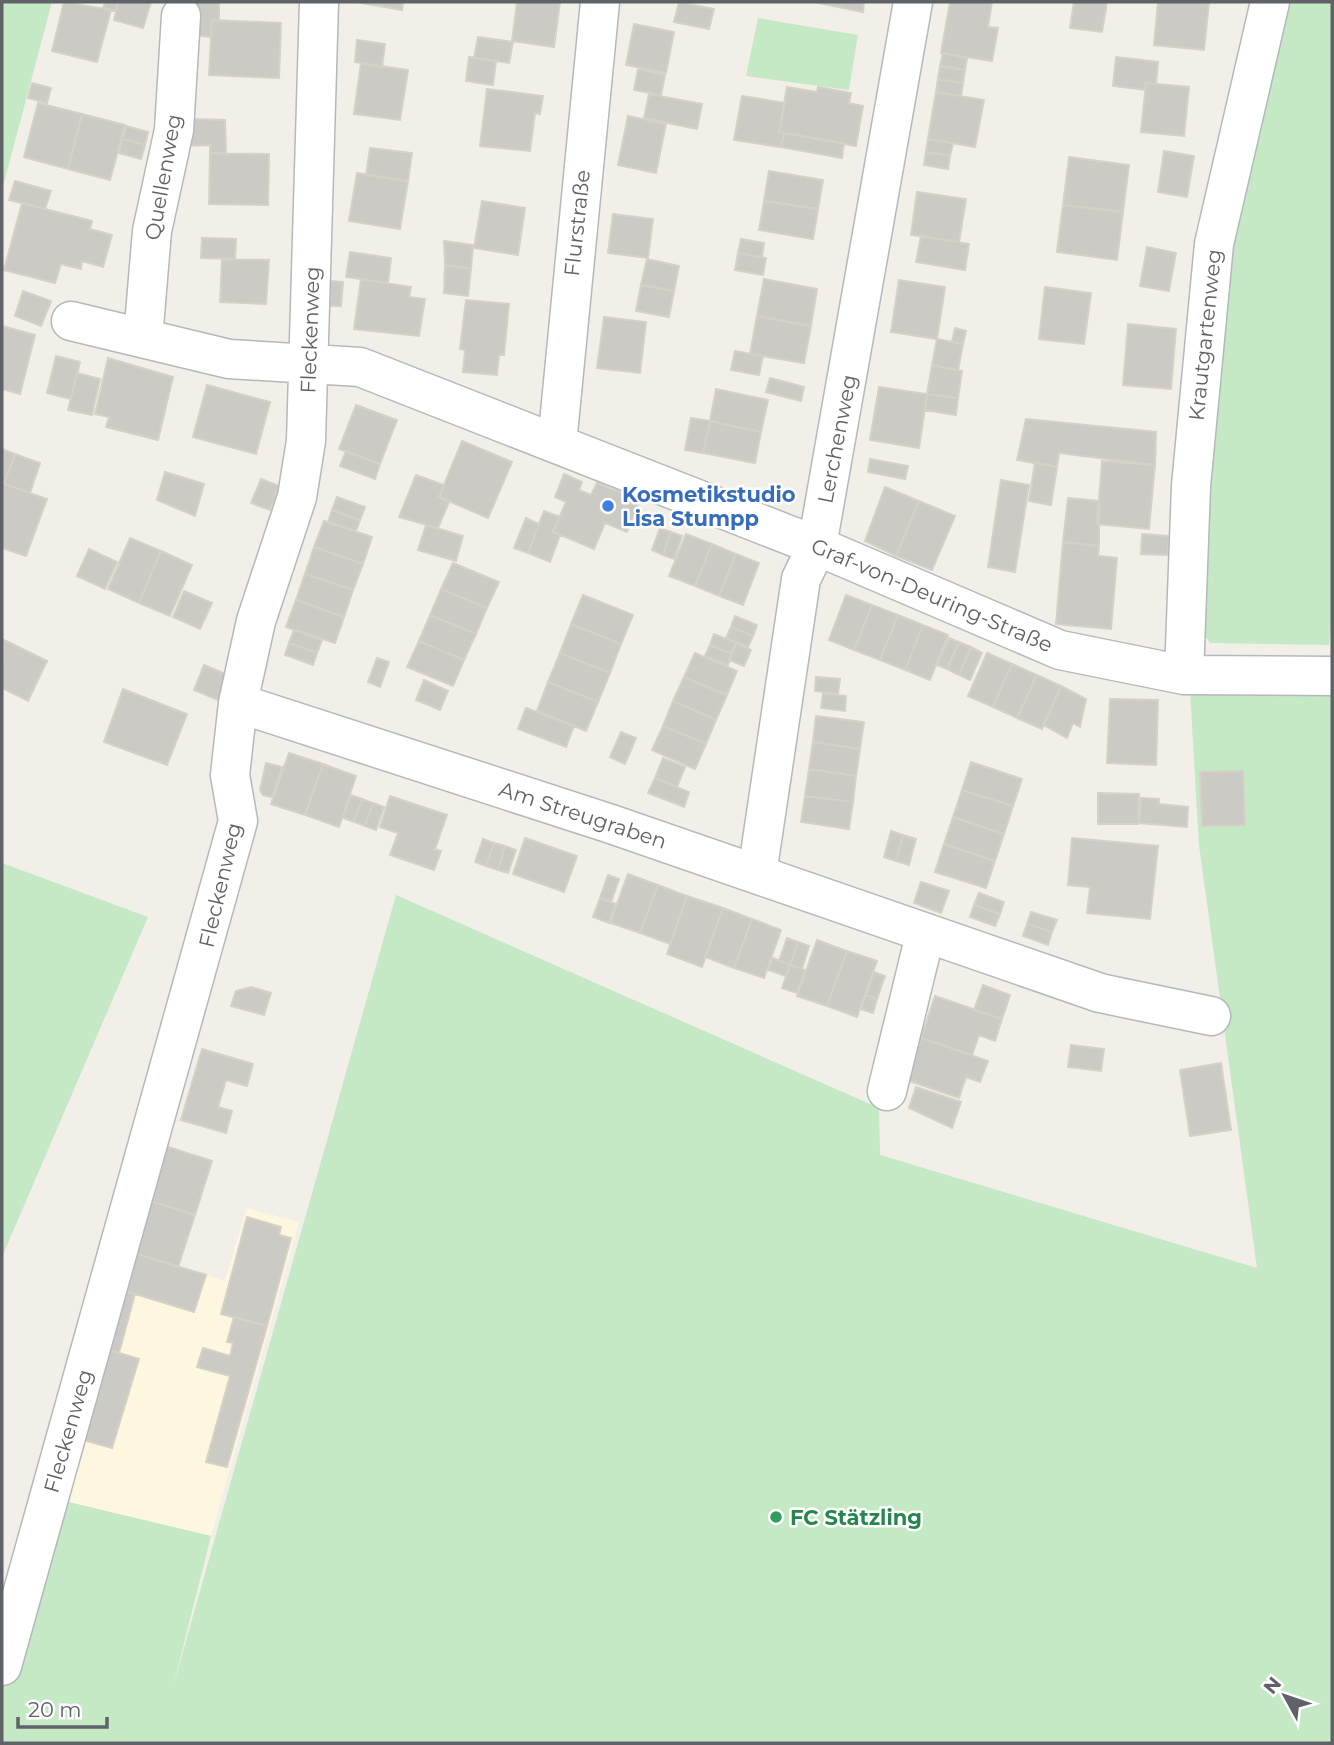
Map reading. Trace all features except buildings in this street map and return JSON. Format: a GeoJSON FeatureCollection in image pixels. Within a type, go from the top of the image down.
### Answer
{"type":"FeatureCollection","features":[{"type":"Feature","properties":{"kind":"street","name":"Fleckenweg"},"geometry":{"type":"LineString","coordinates":[[2,1666],[238,821],[230,775],[238,703],[256,621],[297,497],[306,441],[319,2]]}},
{"type":"Feature","properties":{"kind":"street","name":"Flurstraße"},"geometry":{"type":"LineString","coordinates":[[557,444],[600,2]]}},
{"type":"Feature","properties":{"kind":"street","name":"Lerchenweg"},"geometry":{"type":"LineString","coordinates":[[757,874],[801,579],[817,546],[914,2]]}},
{"type":"Feature","properties":{"kind":"street","name":"Krautgartenweg"},"geometry":{"type":"LineString","coordinates":[[1184,675],[1191,486],[1214,244],[1270,2]]}},
{"type":"Feature","properties":{"kind":"street","name":"Quellenweg"},"geometry":{"type":"LineString","coordinates":[[143,338],[152,231],[174,130],[181,16]]}},
{"type":"Feature","properties":{"kind":"street"},"geometry":{"type":"LineString","coordinates":[[71,321],[229,359],[310,365]]}},
{"type":"Feature","properties":{"kind":"street","name":"Graf-von-Deuring-Straße"},"geometry":{"type":"LineString","coordinates":[[310,365],[360,368],[817,546],[1060,650],[1184,675],[1332,676]]}},
{"type":"Feature","properties":{"kind":"street","name":"Am Streugraben"},"geometry":{"type":"LineString","coordinates":[[238,703],[757,874],[925,935],[1100,993],[1211,1016]]}},
{"type":"Feature","properties":{"kind":"street"},"geometry":{"type":"LineString","coordinates":[[887,1091],[925,935]]}},
{"type":"Feature","properties":{"kind":"shaded area"},"geometry":{"type":"Polygon","coordinates":[[[247,1208],[299,1222],[211,1536],[56,1499],[127,1250],[225,1281],[247,1208]]]}},
{"type":"Feature","properties":{"kind":"green space"},"geometry":{"type":"Polygon","coordinates":[[[2,2],[52,2],[2,190],[2,2]]]}},
{"type":"Feature","properties":{"kind":"green space"},"geometry":{"type":"Polygon","coordinates":[[[1284,2],[1332,2],[1332,618],[1329,645],[1210,643],[1200,629],[1198,604],[1231,211],[1284,2]]]}},
{"type":"Feature","properties":{"kind":"green space"},"geometry":{"type":"Polygon","coordinates":[[[758,18],[858,35],[849,90],[746,76],[758,18]]]}},
{"type":"Feature","properties":{"kind":"green space","name":"FC Stätzling"},"geometry":{"type":"Polygon","coordinates":[[[1190,691],[1332,695],[1332,1743],[2,1743],[2,1681],[56,1499],[211,1536],[173,1687],[396,895],[879,1108],[880,1155],[1257,1268],[1199,845],[1190,691]]]}},
{"type":"Feature","properties":{"kind":"green space"},"geometry":{"type":"Polygon","coordinates":[[[2,863],[148,917],[2,1257],[2,863]]]}},
{"type":"Feature","properties":{"kind":"place","name":"Kosmetikstudio Lisa Stumpp"},"geometry":{"type":"Point","coordinates":[608,506]}},
{"type":"Feature","properties":{"kind":"place","name":"FC Stätzling"},"geometry":{"type":"Point","coordinates":[776,1517]}}]}
